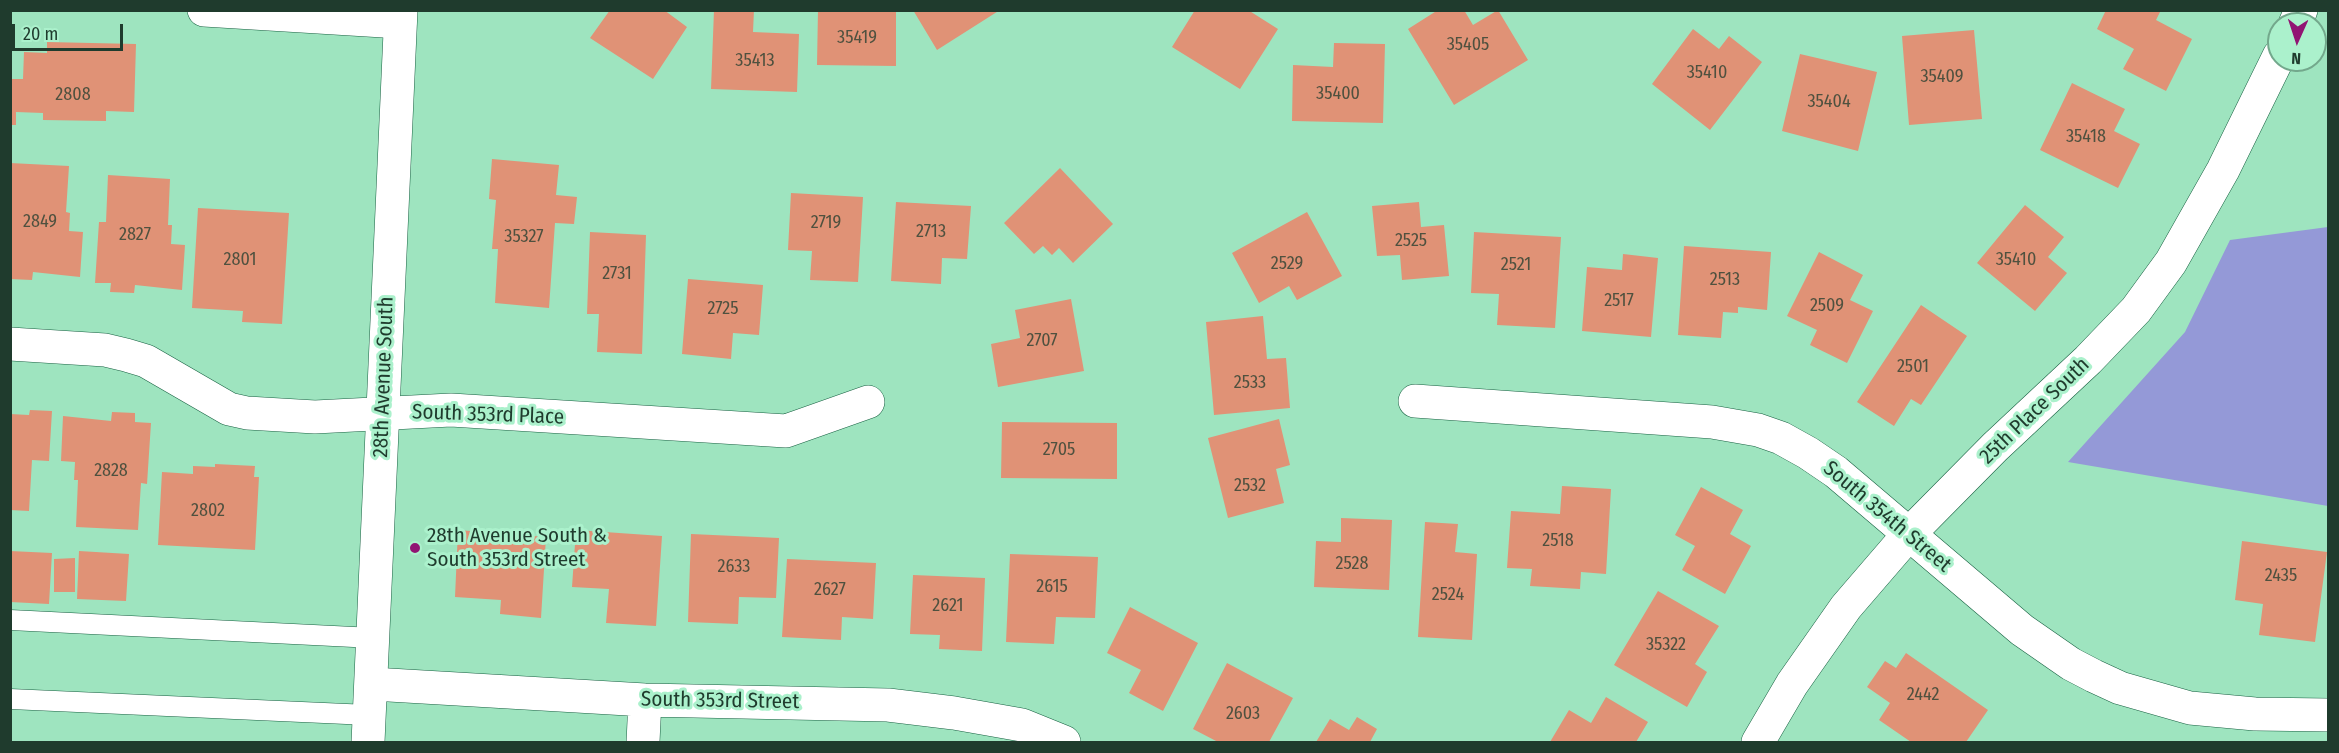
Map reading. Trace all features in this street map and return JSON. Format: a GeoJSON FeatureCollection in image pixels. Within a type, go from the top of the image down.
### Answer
{"type":"FeatureCollection","features":[{"type":"Feature","properties":{"kind":"street"},"geometry":{"type":"LineString","coordinates":[[204,10],[400,16]]}},
{"type":"Feature","properties":{"kind":"street","name":"28th Avenue South"},"geometry":{"type":"LineString","coordinates":[[370,714],[400,16]]}},
{"type":"Feature","properties":{"kind":"street","name":"25th Place South"},"geometry":{"type":"LineString","coordinates":[[1758,742],[1792,684],[1846,607],[1908,535],[1995,447],[2088,360],[2136,310],[2171,262],[2223,170],[2271,72]]}},
{"type":"Feature","properties":{"kind":"street","name":"South 353rd Place"},"geometry":{"type":"LineString","coordinates":[[10,344],[105,350],[126,355],[146,361],[230,410],[247,413],[315,417],[451,410],[786,431],[868,402]]}},
{"type":"Feature","properties":{"kind":"street","name":"South 354th Street"},"geometry":{"type":"LineString","coordinates":[[1414,401],[1712,422],[1758,430],[1781,438],[1836,472],[2022,630],[2071,664],[2120,688],[2190,708],[2220,712],[2328,715]]}},
{"type":"Feature","properties":{"kind":"street"},"geometry":{"type":"LineString","coordinates":[[643,742],[645,700]]}},
{"type":"Feature","properties":{"kind":"street","name":"South 353rd Street"},"geometry":{"type":"LineString","coordinates":[[370,714],[645,700],[888,705],[954,712],[1022,725],[1064,742]]}},
{"type":"Feature","properties":{"kind":"lane"},"geometry":{"type":"LineString","coordinates":[[10,621],[374,638]]}},
{"type":"Feature","properties":{"kind":"lane"},"geometry":{"type":"LineString","coordinates":[[10,699],[370,714]]}},
{"type":"Feature","properties":{"kind":"shaded area"},"geometry":{"type":"Polygon","coordinates":[[[2328,227],[2328,506],[2068,462],[2185,332],[2230,240],[2328,227]]]}},
{"type":"Feature","properties":{"kind":"building"},"geometry":{"type":"Polygon","coordinates":[[[610,10],[664,10],[687,27],[653,79],[590,38],[610,10]]]}},
{"type":"Feature","properties":{"kind":"building"},"geometry":{"type":"Polygon","coordinates":[[[714,10],[754,10],[753,32],[799,34],[797,92],[711,89],[714,10]]]}},
{"type":"Feature","properties":{"kind":"building"},"geometry":{"type":"Polygon","coordinates":[[[818,10],[896,10],[896,66],[817,65],[818,10]]]}},
{"type":"Feature","properties":{"kind":"building"},"geometry":{"type":"Polygon","coordinates":[[[913,10],[1000,10],[937,50],[913,10]]]}},
{"type":"Feature","properties":{"kind":"building"},"geometry":{"type":"Polygon","coordinates":[[[1195,10],[1248,10],[1278,29],[1240,89],[1172,47],[1195,10]]]}},
{"type":"Feature","properties":{"kind":"building"},"geometry":{"type":"Polygon","coordinates":[[[1438,10],[1464,10],[1473,25],[1498,10],[1528,60],[1454,105],[1408,29],[1438,10]]]}},
{"type":"Feature","properties":{"kind":"building"},"geometry":{"type":"Polygon","coordinates":[[[2106,10],[2161,10],[2156,20],[2192,39],[2166,91],[2123,69],[2134,49],[2097,29],[2106,10]]]}},
{"type":"Feature","properties":{"kind":"building"},"geometry":{"type":"Polygon","coordinates":[[[1693,29],[1719,49],[1729,36],[1762,62],[1710,130],[1652,84],[1693,29]]]}},
{"type":"Feature","properties":{"kind":"building"},"geometry":{"type":"Polygon","coordinates":[[[1974,30],[1982,119],[1909,125],[1902,36],[1974,30]]]}},
{"type":"Feature","properties":{"kind":"building"},"geometry":{"type":"Polygon","coordinates":[[[47,42],[136,44],[134,112],[106,111],[106,121],[43,120],[43,113],[16,112],[16,125],[10,125],[10,79],[23,79],[24,52],[47,53],[47,42]]]}},
{"type":"Feature","properties":{"kind":"building"},"geometry":{"type":"Polygon","coordinates":[[[1334,43],[1385,44],[1383,123],[1292,121],[1293,65],[1333,67],[1334,43]]]}},
{"type":"Feature","properties":{"kind":"building"},"geometry":{"type":"Polygon","coordinates":[[[1800,54],[1877,72],[1858,151],[1782,131],[1800,54]]]}},
{"type":"Feature","properties":{"kind":"building"},"geometry":{"type":"Polygon","coordinates":[[[2072,83],[2125,109],[2114,131],[2140,144],[2118,188],[2040,150],[2072,83]]]}},
{"type":"Feature","properties":{"kind":"building"},"geometry":{"type":"Polygon","coordinates":[[[492,159],[559,165],[556,195],[577,197],[574,224],[555,223],[549,308],[495,303],[498,249],[492,249],[496,200],[489,199],[492,159]]]}},
{"type":"Feature","properties":{"kind":"building"},"geometry":{"type":"Polygon","coordinates":[[[10,163],[69,166],[66,212],[70,213],[69,231],[83,232],[80,277],[33,272],[32,280],[10,279],[10,163]]]}},
{"type":"Feature","properties":{"kind":"building"},"geometry":{"type":"Polygon","coordinates":[[[1060,168],[1113,224],[1073,263],[1059,248],[1052,255],[1043,246],[1034,254],[1004,223],[1060,168]]]}},
{"type":"Feature","properties":{"kind":"building"},"geometry":{"type":"Polygon","coordinates":[[[108,175],[170,179],[168,225],[172,225],[171,244],[185,245],[182,290],[135,285],[134,293],[110,292],[111,283],[95,283],[99,222],[106,222],[108,175]]]}},
{"type":"Feature","properties":{"kind":"building"},"geometry":{"type":"Polygon","coordinates":[[[791,193],[863,197],[858,282],[810,280],[812,251],[788,250],[791,193]]]}},
{"type":"Feature","properties":{"kind":"building"},"geometry":{"type":"Polygon","coordinates":[[[896,202],[971,206],[967,259],[942,258],[941,284],[891,281],[896,202]]]}},
{"type":"Feature","properties":{"kind":"building"},"geometry":{"type":"Polygon","coordinates":[[[1419,202],[1421,227],[1444,225],[1449,276],[1402,280],[1400,255],[1377,256],[1372,206],[1419,202]]]}},
{"type":"Feature","properties":{"kind":"building"},"geometry":{"type":"Polygon","coordinates":[[[2025,205],[2064,237],[2048,257],[2067,273],[2035,311],[1977,263],[2025,205]]]}},
{"type":"Feature","properties":{"kind":"building"},"geometry":{"type":"Polygon","coordinates":[[[198,208],[289,213],[282,324],[242,322],[243,311],[192,308],[198,208]]]}},
{"type":"Feature","properties":{"kind":"building"},"geometry":{"type":"Polygon","coordinates":[[[1307,212],[1342,276],[1297,300],[1289,286],[1259,303],[1232,253],[1307,212]]]}},
{"type":"Feature","properties":{"kind":"building"},"geometry":{"type":"Polygon","coordinates":[[[590,232],[646,235],[642,354],[597,352],[599,314],[587,314],[590,232]]]}},
{"type":"Feature","properties":{"kind":"building"},"geometry":{"type":"Polygon","coordinates":[[[1474,232],[1561,237],[1555,328],[1497,325],[1499,294],[1471,293],[1474,232]]]}},
{"type":"Feature","properties":{"kind":"building"},"geometry":{"type":"Polygon","coordinates":[[[1684,246],[1771,252],[1767,310],[1738,307],[1738,313],[1723,312],[1721,338],[1678,335],[1684,246]]]}},
{"type":"Feature","properties":{"kind":"building"},"geometry":{"type":"Polygon","coordinates":[[[1819,252],[1863,275],[1850,300],[1873,311],[1847,363],[1810,345],[1817,330],[1787,316],[1819,252]]]}},
{"type":"Feature","properties":{"kind":"building"},"geometry":{"type":"Polygon","coordinates":[[[1623,254],[1658,258],[1651,337],[1582,331],[1587,267],[1622,270],[1623,254]]]}},
{"type":"Feature","properties":{"kind":"building"},"geometry":{"type":"Polygon","coordinates":[[[688,279],[763,285],[759,335],[733,333],[731,359],[682,354],[688,279]]]}},
{"type":"Feature","properties":{"kind":"building"},"geometry":{"type":"Polygon","coordinates":[[[1071,299],[1084,371],[998,387],[991,344],[1020,338],[1015,310],[1071,299]]]}},
{"type":"Feature","properties":{"kind":"building"},"geometry":{"type":"Polygon","coordinates":[[[1921,305],[1967,336],[1921,405],[1911,399],[1894,426],[1857,402],[1921,305]]]}},
{"type":"Feature","properties":{"kind":"building"},"geometry":{"type":"Polygon","coordinates":[[[1263,316],[1267,359],[1286,358],[1290,408],[1214,415],[1206,322],[1263,316]]]}},
{"type":"Feature","properties":{"kind":"building"},"geometry":{"type":"Polygon","coordinates":[[[30,410],[52,411],[49,461],[32,460],[29,511],[10,510],[10,414],[29,415],[30,410]]]}},
{"type":"Feature","properties":{"kind":"building"},"geometry":{"type":"Polygon","coordinates":[[[112,412],[135,413],[135,422],[151,423],[147,484],[141,483],[138,530],[76,527],[78,480],[74,480],[75,462],[61,461],[63,416],[111,421],[112,412]]]}},
{"type":"Feature","properties":{"kind":"building"},"geometry":{"type":"Polygon","coordinates":[[[1279,419],[1290,465],[1276,469],[1284,503],[1228,518],[1208,438],[1279,419]]]}},
{"type":"Feature","properties":{"kind":"building"},"geometry":{"type":"Polygon","coordinates":[[[1002,422],[1117,423],[1117,479],[1001,478],[1002,422]]]}},
{"type":"Feature","properties":{"kind":"building"},"geometry":{"type":"Polygon","coordinates":[[[215,464],[255,466],[254,477],[259,477],[255,550],[158,545],[162,472],[193,474],[193,466],[215,467],[215,464]]]}},
{"type":"Feature","properties":{"kind":"building"},"geometry":{"type":"Polygon","coordinates":[[[1562,486],[1611,489],[1606,574],[1581,572],[1580,589],[1530,586],[1532,569],[1507,568],[1511,511],[1560,514],[1562,486]]]}},
{"type":"Feature","properties":{"kind":"building"},"geometry":{"type":"Polygon","coordinates":[[[1701,487],[1743,510],[1730,534],[1751,546],[1725,594],[1682,570],[1695,546],[1675,535],[1701,487]]]}},
{"type":"Feature","properties":{"kind":"building"},"geometry":{"type":"Polygon","coordinates":[[[1341,518],[1392,520],[1389,590],[1314,587],[1316,541],[1341,542],[1341,518]]]}},
{"type":"Feature","properties":{"kind":"building"},"geometry":{"type":"Polygon","coordinates":[[[1425,522],[1458,524],[1455,552],[1477,554],[1472,640],[1418,637],[1425,522]]]}},
{"type":"Feature","properties":{"kind":"building"},"geometry":{"type":"Polygon","coordinates":[[[458,530],[546,537],[541,618],[500,614],[501,600],[455,597],[458,530]]]}},
{"type":"Feature","properties":{"kind":"building"},"geometry":{"type":"Polygon","coordinates":[[[576,530],[662,536],[656,626],[606,623],[609,589],[572,587],[576,530]]]}},
{"type":"Feature","properties":{"kind":"building"},"geometry":{"type":"Polygon","coordinates":[[[691,534],[779,538],[776,598],[739,597],[738,624],[688,622],[691,534]]]}},
{"type":"Feature","properties":{"kind":"building"},"geometry":{"type":"Polygon","coordinates":[[[2242,541],[2327,552],[2315,642],[2259,635],[2263,604],[2235,600],[2242,541]]]}},
{"type":"Feature","properties":{"kind":"building"},"geometry":{"type":"Polygon","coordinates":[[[10,551],[52,553],[49,604],[10,602],[10,551]]]}},
{"type":"Feature","properties":{"kind":"building"},"geometry":{"type":"Polygon","coordinates":[[[79,551],[129,554],[126,601],[77,599],[79,551]]]}},
{"type":"Feature","properties":{"kind":"building"},"geometry":{"type":"Polygon","coordinates":[[[1010,554],[1098,557],[1095,618],[1056,617],[1054,644],[1006,642],[1010,554]]]}},
{"type":"Feature","properties":{"kind":"building"},"geometry":{"type":"Polygon","coordinates":[[[75,558],[75,592],[54,592],[54,559],[75,558]]]}},
{"type":"Feature","properties":{"kind":"building"},"geometry":{"type":"Polygon","coordinates":[[[787,559],[876,563],[873,619],[842,617],[841,640],[782,637],[787,559]]]}},
{"type":"Feature","properties":{"kind":"building"},"geometry":{"type":"Polygon","coordinates":[[[913,575],[985,578],[982,651],[939,649],[940,635],[910,634],[913,575]]]}},
{"type":"Feature","properties":{"kind":"building"},"geometry":{"type":"Polygon","coordinates":[[[1658,591],[1719,626],[1695,664],[1707,672],[1687,707],[1614,665],[1658,591]]]}},
{"type":"Feature","properties":{"kind":"building"},"geometry":{"type":"Polygon","coordinates":[[[1130,607],[1198,643],[1163,711],[1129,693],[1141,670],[1107,653],[1130,607]]]}},
{"type":"Feature","properties":{"kind":"building"},"geometry":{"type":"Polygon","coordinates":[[[1906,653],[1988,710],[1966,742],[1911,742],[1879,720],[1890,703],[1867,687],[1885,661],[1896,668],[1906,653]]]}},
{"type":"Feature","properties":{"kind":"building"},"geometry":{"type":"Polygon","coordinates":[[[1227,663],[1293,698],[1269,742],[1218,742],[1193,729],[1227,663]]]}},
{"type":"Feature","properties":{"kind":"building"},"geometry":{"type":"Polygon","coordinates":[[[1606,697],[1648,722],[1636,742],[1550,742],[1569,710],[1591,723],[1606,697]]]}},
{"type":"Feature","properties":{"kind":"building"},"geometry":{"type":"Polygon","coordinates":[[[1357,717],[1377,729],[1370,742],[1316,742],[1330,719],[1349,730],[1357,717]]]}},
{"type":"Feature","properties":{"kind":"place","name":"28th Avenue South & South 353rd Street"},"geometry":{"type":"Point","coordinates":[415,548]}}]}
